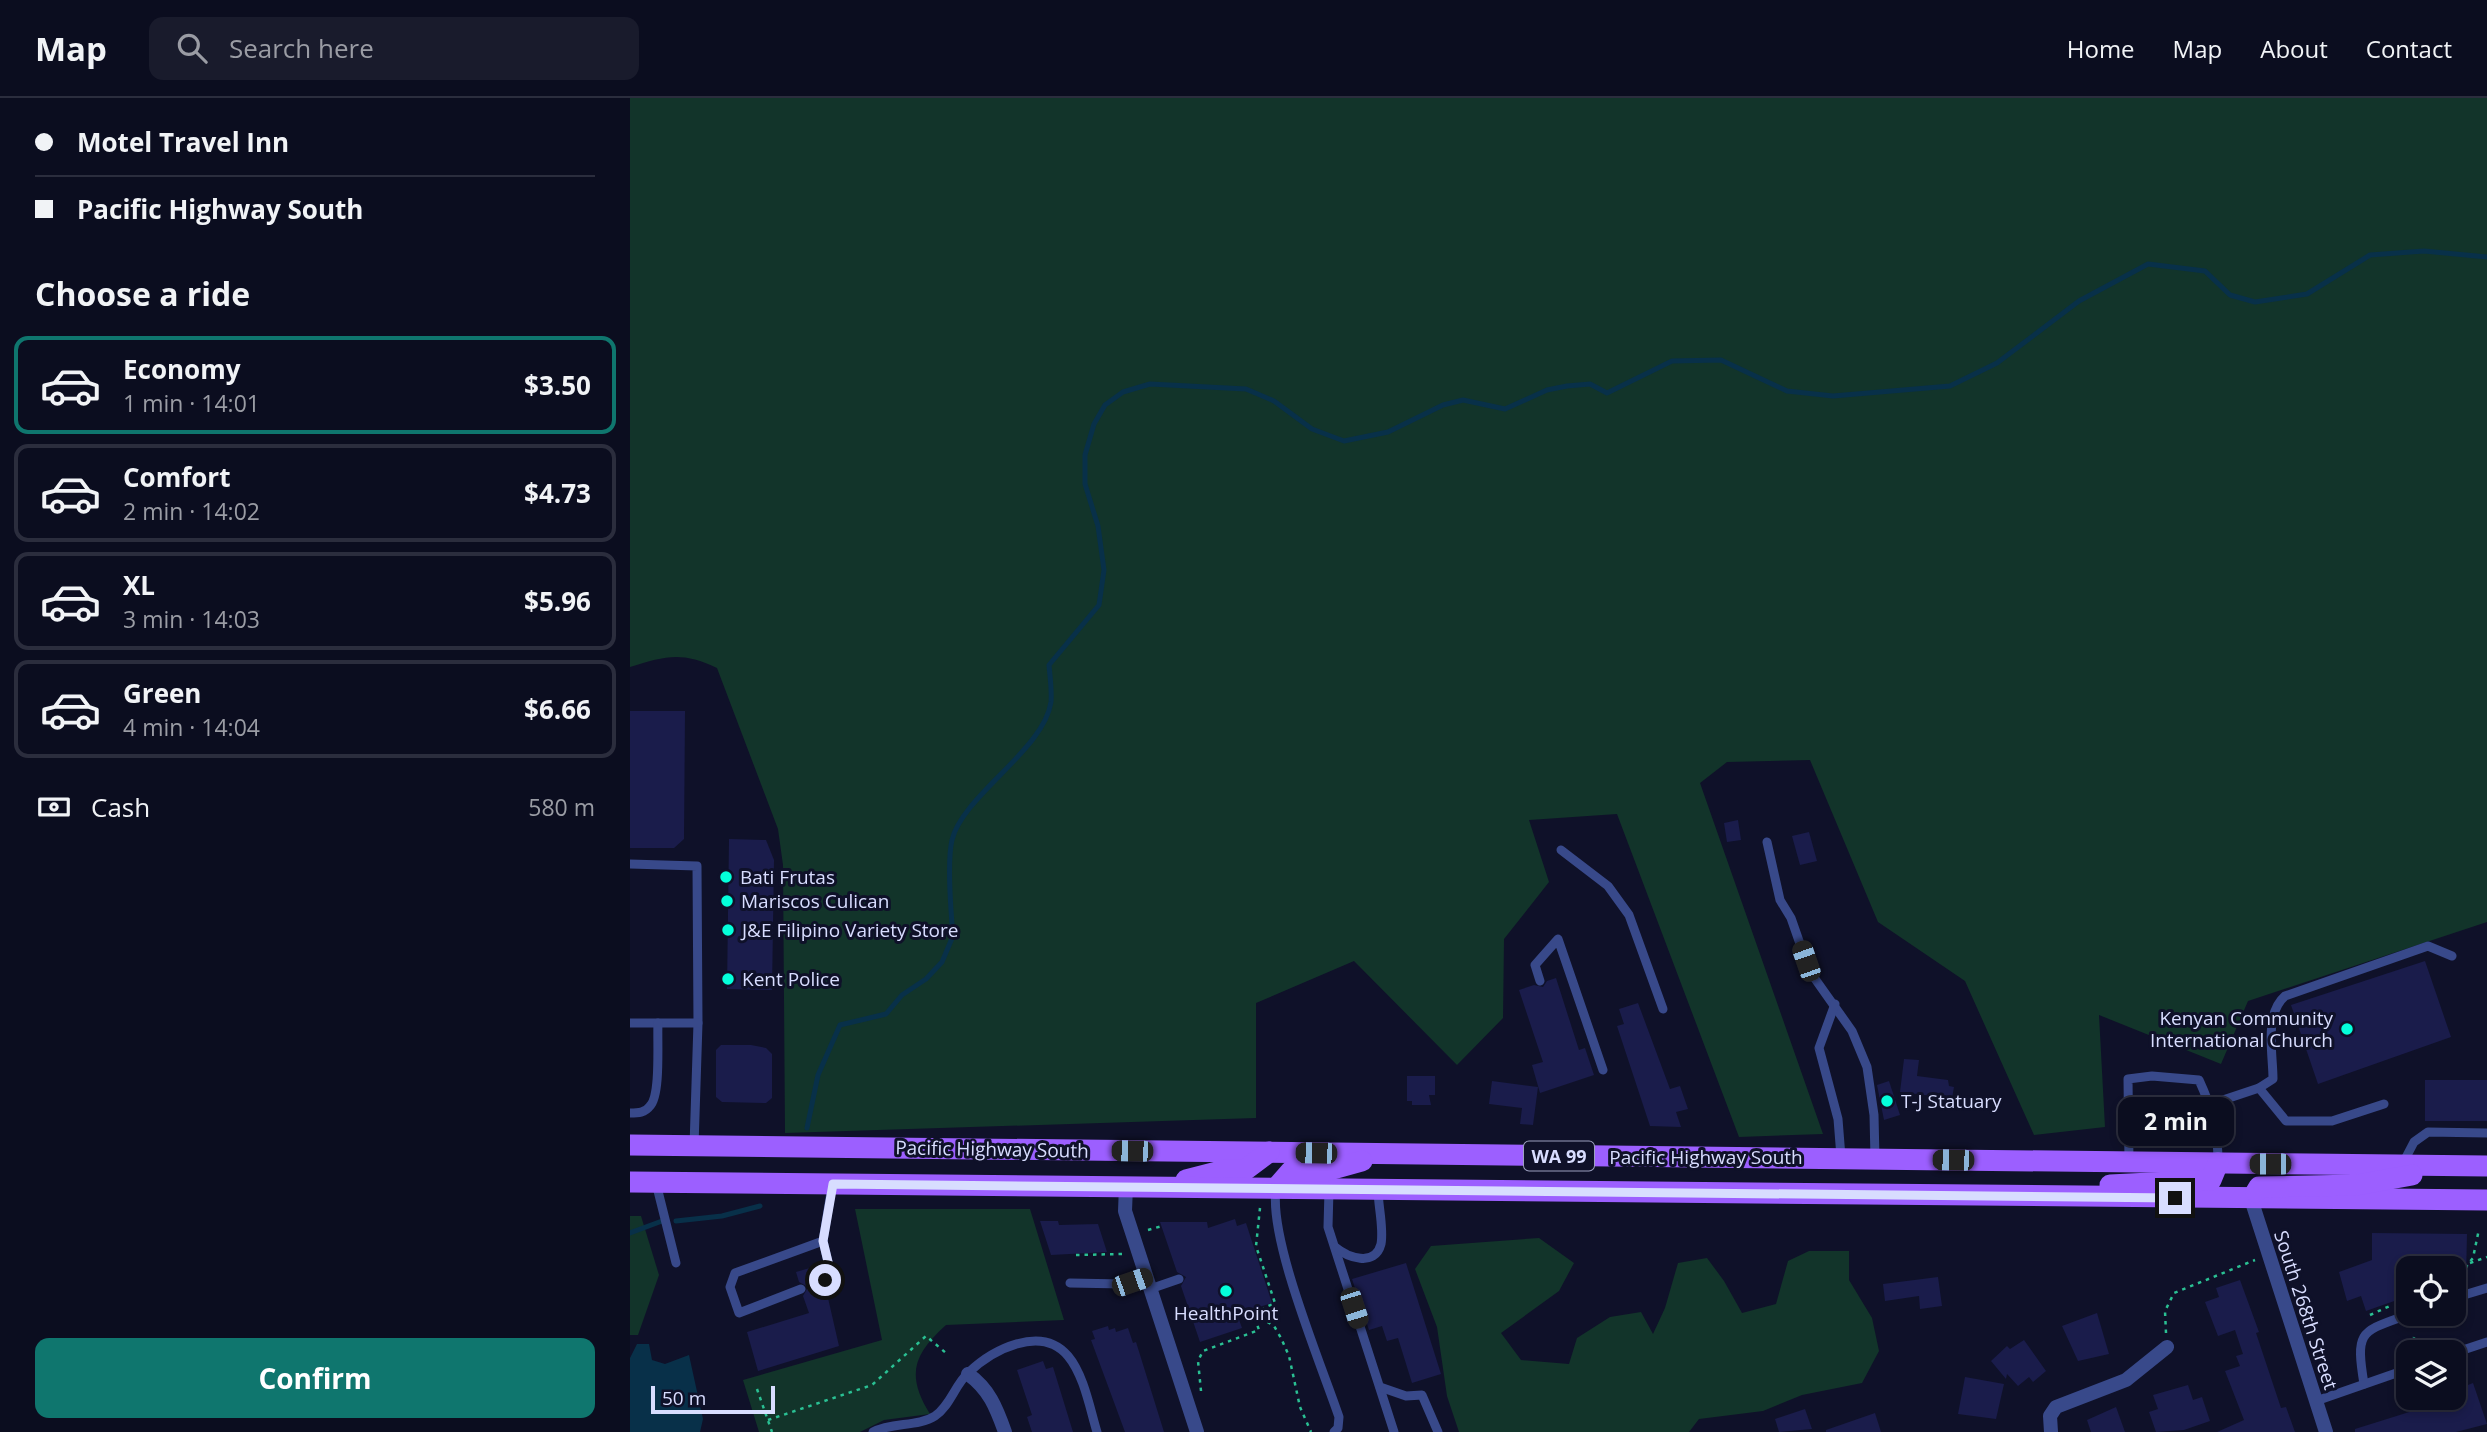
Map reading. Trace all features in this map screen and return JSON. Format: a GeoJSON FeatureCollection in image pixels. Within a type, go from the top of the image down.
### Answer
{"type":"FeatureCollection","features":[{"type":"Feature","properties":{"kind":"main road","name":"Pacific Highway South"},"geometry":{"type":"LineString","coordinates":[[630,1145],[2477,1166]]}},
{"type":"Feature","properties":{"kind":"main road"},"geometry":{"type":"LineString","coordinates":[[1160,1187],[1225,1170],[1245,1170],[1269,1152]]}},
{"type":"Feature","properties":{"kind":"main road"},"geometry":{"type":"LineString","coordinates":[[1276,1188],[1291,1171],[1326,1171],[1388,1154]]}},
{"type":"Feature","properties":{"kind":"main road"},"geometry":{"type":"LineString","coordinates":[[2049,1195],[2123,1183],[2211,1180],[2218,1163]]}},
{"type":"Feature","properties":{"kind":"main road"},"geometry":{"type":"LineString","coordinates":[[2251,1199],[2259,1187],[2357,1185],[2477,1166]]}},
{"type":"Feature","properties":{"kind":"main road","name":"Pacific Highway South"},"geometry":{"type":"LineString","coordinates":[[630,1182],[2487,1200]]}},
{"type":"Feature","properties":{"kind":"street"},"geometry":{"type":"LineString","coordinates":[[1126,1186],[1125,1211],[1196,1432]]}},
{"type":"Feature","properties":{"kind":"street","name":"South 268th Street"},"geometry":{"type":"LineString","coordinates":[[2251,1199],[2326,1432]]}},
{"type":"Feature","properties":{"kind":"street"},"geometry":{"type":"LineString","coordinates":[[2051,1432],[2050,1416],[2056,1407],[2136,1375],[2167,1347]]}},
{"type":"Feature","properties":{"kind":"street"},"geometry":{"type":"LineString","coordinates":[[968,1374],[983,1385],[995,1405],[1005,1432]]}},
{"type":"Feature","properties":{"kind":"lane"},"geometry":{"type":"LineString","coordinates":[[1767,842],[1780,900],[1791,918],[1812,976],[1835,1004],[1852,1031],[1867,1068],[1874,1115],[1875,1159]]}},
{"type":"Feature","properties":{"kind":"lane"},"geometry":{"type":"LineString","coordinates":[[1561,850],[1608,886],[1629,915],[1663,1009]]}},
{"type":"Feature","properties":{"kind":"lane"},"geometry":{"type":"LineString","coordinates":[[630,864],[697,866],[698,1023],[694,1146]]}},
{"type":"Feature","properties":{"kind":"lane"},"geometry":{"type":"LineString","coordinates":[[1540,981],[1535,965],[1558,939],[1603,1070]]}},
{"type":"Feature","properties":{"kind":"lane"},"geometry":{"type":"LineString","coordinates":[[2211,1104],[2259,1088],[2273,1079],[2273,1015],[2277,1003],[2286,996],[2428,946],[2452,956]]}},
{"type":"Feature","properties":{"kind":"lane"},"geometry":{"type":"LineString","coordinates":[[1835,1004],[1819,1048],[1838,1119],[1841,1158]]}},
{"type":"Feature","properties":{"kind":"lane"},"geometry":{"type":"LineString","coordinates":[[630,1023],[698,1023]]}},
{"type":"Feature","properties":{"kind":"lane"},"geometry":{"type":"LineString","coordinates":[[630,1113],[640,1113],[652,1106],[656,1094],[658,1023]]}},
{"type":"Feature","properties":{"kind":"lane"},"geometry":{"type":"LineString","coordinates":[[2129,1162],[2128,1079],[2152,1076],[2199,1080],[2211,1104],[2218,1131],[2218,1163]]}},
{"type":"Feature","properties":{"kind":"lane"},"geometry":{"type":"LineString","coordinates":[[2259,1088],[2286,1121],[2332,1121],[2384,1104]]}},
{"type":"Feature","properties":{"kind":"lane"},"geometry":{"type":"LineString","coordinates":[[2187,1131],[2218,1131]]}},
{"type":"Feature","properties":{"kind":"lane"},"geometry":{"type":"LineString","coordinates":[[2401,1166],[2414,1142],[2428,1132],[2487,1133]]}},
{"type":"Feature","properties":{"kind":"lane"},"geometry":{"type":"LineString","coordinates":[[656,1183],[676,1263]]}},
{"type":"Feature","properties":{"kind":"lane"},"geometry":{"type":"LineString","coordinates":[[825,1280],[830,1270],[823,1241],[833,1184]]}},
{"type":"Feature","properties":{"kind":"lane"},"geometry":{"type":"LineString","coordinates":[[1276,1188],[1274,1205],[1282,1245],[1339,1417],[1338,1427],[1334,1432]]}},
{"type":"Feature","properties":{"kind":"lane"},"geometry":{"type":"LineString","coordinates":[[1329,1188],[1328,1227],[1394,1432]]}},
{"type":"Feature","properties":{"kind":"lane"},"geometry":{"type":"LineString","coordinates":[[1334,1246],[1347,1256],[1361,1259],[1374,1255],[1381,1245],[1378,1189]]}},
{"type":"Feature","properties":{"kind":"lane"},"geometry":{"type":"LineString","coordinates":[[801,1289],[740,1313],[730,1287],[735,1273],[823,1241]]}},
{"type":"Feature","properties":{"kind":"lane"},"geometry":{"type":"LineString","coordinates":[[1070,1283],[1124,1284],[1179,1279]]}},
{"type":"Feature","properties":{"kind":"lane"},"geometry":{"type":"LineString","coordinates":[[2466,1294],[2487,1288]]}},
{"type":"Feature","properties":{"kind":"lane"},"geometry":{"type":"LineString","coordinates":[[2364,1384],[2359,1349],[2363,1335],[2371,1328],[2396,1319]]}},
{"type":"Feature","properties":{"kind":"lane"},"geometry":{"type":"LineString","coordinates":[[873,1432],[886,1425],[930,1419],[938,1414],[968,1374],[1010,1345],[1041,1341],[1056,1346],[1069,1357],[1097,1432]]}},
{"type":"Feature","properties":{"kind":"lane"},"geometry":{"type":"LineString","coordinates":[[2466,1349],[2487,1342]]}},
{"type":"Feature","properties":{"kind":"lane"},"geometry":{"type":"LineString","coordinates":[[2316,1401],[2396,1373]]}},
{"type":"Feature","properties":{"kind":"lane"},"geometry":{"type":"LineString","coordinates":[[1380,1387],[1405,1396],[1422,1395],[1438,1432]]}},
{"type":"Feature","properties":{"kind":"path"},"geometry":{"type":"LineString","coordinates":[[1253,1313],[1275,1303],[1256,1246],[1260,1205]]}},
{"type":"Feature","properties":{"kind":"path"},"geometry":{"type":"LineString","coordinates":[[1144,1231],[1162,1226]]}},
{"type":"Feature","properties":{"kind":"path"},"geometry":{"type":"LineString","coordinates":[[2466,1272],[2467,1265],[2473,1258],[2479,1229]]}},
{"type":"Feature","properties":{"kind":"path"},"geometry":{"type":"LineString","coordinates":[[1076,1255],[1123,1254]]}},
{"type":"Feature","properties":{"kind":"path"},"geometry":{"type":"LineString","coordinates":[[2467,1265],[2487,1257]]}},
{"type":"Feature","properties":{"kind":"path"},"geometry":{"type":"LineString","coordinates":[[2167,1347],[2165,1311],[2174,1293],[2255,1260],[2269,1259]]}},
{"type":"Feature","properties":{"kind":"path"},"geometry":{"type":"LineString","coordinates":[[1203,1400],[1198,1361],[1203,1351],[1259,1330],[1253,1313]]}},
{"type":"Feature","properties":{"kind":"path"},"geometry":{"type":"LineString","coordinates":[[1253,1313],[1275,1326],[1282,1338],[1289,1356],[1300,1408],[1311,1432]]}},
{"type":"Feature","properties":{"kind":"path"},"geometry":{"type":"LineString","coordinates":[[768,1420],[872,1385],[926,1336],[946,1353]]}},
{"type":"Feature","properties":{"kind":"path"},"geometry":{"type":"LineString","coordinates":[[757,1389],[772,1432]]}},
{"type":"Feature","properties":{"kind":"green space"},"geometry":{"type":"Polygon","coordinates":[[[630,98],[2487,98],[2487,922],[2248,1001],[2221,1064],[2099,1015],[2105,1127],[2034,1135],[1965,981],[1878,922],[1810,760],[1727,762],[1700,783],[1823,1134],[1739,1137],[1617,814],[1529,820],[1549,882],[1504,939],[1503,1018],[1457,1065],[1354,961],[1256,1003],[1256,1118],[785,1133],[783,865],[778,829],[717,668],[683,657],[653,660],[630,667],[630,98]]]}},
{"type":"Feature","properties":{"kind":"green space"},"geometry":{"type":"Polygon","coordinates":[[[855,1209],[1030,1209],[1064,1320],[946,1325],[926,1346],[917,1366],[918,1388],[930,1414],[884,1420],[860,1432],[759,1432],[743,1380],[882,1340],[855,1209]]]}},
{"type":"Feature","properties":{"kind":"green space"},"geometry":{"type":"Polygon","coordinates":[[[630,1216],[641,1216],[659,1275],[638,1335],[630,1335],[630,1216]]]}},
{"type":"Feature","properties":{"kind":"green space"},"geometry":{"type":"Polygon","coordinates":[[[1539,1238],[1574,1263],[1559,1291],[1501,1333],[1521,1360],[1569,1364],[1577,1338],[1610,1317],[1641,1312],[1653,1334],[1665,1308],[1678,1263],[1707,1258],[1742,1313],[1776,1304],[1788,1261],[1809,1251],[1849,1251],[1849,1280],[1872,1318],[1879,1351],[1862,1383],[1802,1395],[1763,1411],[1699,1419],[1689,1432],[1459,1432],[1447,1396],[1437,1327],[1415,1269],[1431,1246],[1539,1238]]]}},
{"type":"Feature","properties":{"kind":"water"},"geometry":{"type":"Polygon","coordinates":[[[637,1344],[649,1344],[652,1360],[665,1364],[689,1355],[703,1419],[700,1432],[630,1432],[630,1358],[637,1344]]]}},
{"type":"Feature","properties":{"kind":"building"},"geometry":{"type":"Polygon","coordinates":[[[630,711],[685,711],[684,839],[674,848],[630,848],[630,711]]]}},
{"type":"Feature","properties":{"kind":"building"},"geometry":{"type":"Polygon","coordinates":[[[1738,820],[1741,840],[1727,842],[1724,823],[1738,820]]]}},
{"type":"Feature","properties":{"kind":"building"},"geometry":{"type":"Polygon","coordinates":[[[1809,832],[1817,861],[1800,865],[1792,836],[1809,832]]]}},
{"type":"Feature","properties":{"kind":"building"},"geometry":{"type":"Polygon","coordinates":[[[729,839],[766,840],[774,860],[772,990],[727,989],[729,839]]]}},
{"type":"Feature","properties":{"kind":"building","name":"Kenyan Community International Church"},"geometry":{"type":"Polygon","coordinates":[[[2425,961],[2451,1037],[2318,1084],[2291,1005],[2425,961]]]}},
{"type":"Feature","properties":{"kind":"building"},"geometry":{"type":"Polygon","coordinates":[[[1556,978],[1579,1050],[1585,1048],[1594,1075],[1540,1093],[1532,1065],[1543,1062],[1519,990],[1534,985],[1543,987],[1547,981],[1556,978]]]}},
{"type":"Feature","properties":{"kind":"building"},"geometry":{"type":"Polygon","coordinates":[[[1638,1003],[1670,1089],[1680,1086],[1688,1109],[1676,1112],[1681,1127],[1650,1126],[1617,1026],[1624,1024],[1619,1009],[1638,1003]]]}},
{"type":"Feature","properties":{"kind":"building"},"geometry":{"type":"Polygon","coordinates":[[[721,1045],[751,1045],[766,1048],[772,1054],[772,1098],[766,1103],[722,1102],[716,1097],[716,1050],[721,1045]]]}},
{"type":"Feature","properties":{"kind":"building"},"geometry":{"type":"Polygon","coordinates":[[[1904,1059],[1919,1060],[1917,1076],[1948,1080],[1949,1086],[1954,1087],[1951,1104],[1939,1101],[1933,1096],[1900,1092],[1904,1059]]]}},
{"type":"Feature","properties":{"kind":"building"},"geometry":{"type":"Polygon","coordinates":[[[1407,1076],[1435,1076],[1435,1095],[1429,1095],[1431,1105],[1412,1105],[1412,1101],[1407,1101],[1407,1076]]]}},
{"type":"Feature","properties":{"kind":"building"},"geometry":{"type":"Polygon","coordinates":[[[2425,1080],[2487,1080],[2487,1121],[2425,1121],[2425,1080]]]}},
{"type":"Feature","properties":{"kind":"building"},"geometry":{"type":"Polygon","coordinates":[[[1492,1081],[1538,1087],[1533,1125],[1520,1124],[1522,1108],[1489,1104],[1492,1081]]]}},
{"type":"Feature","properties":{"kind":"building","name":"T-J Statuary"},"geometry":{"type":"Polygon","coordinates":[[[1889,1081],[1900,1115],[1884,1120],[1877,1085],[1889,1081]]]}},
{"type":"Feature","properties":{"kind":"building"},"geometry":{"type":"Polygon","coordinates":[[[2146,1098],[2177,1099],[2176,1127],[2145,1126],[2146,1098]]]}},
{"type":"Feature","properties":{"kind":"building","name":"HealthPoint"},"geometry":{"type":"Polygon","coordinates":[[[1235,1219],[1237,1226],[1246,1223],[1272,1303],[1237,1314],[1242,1328],[1200,1342],[1181,1286],[1186,1277],[1177,1272],[1160,1222],[1207,1222],[1208,1228],[1235,1219]]]}},
{"type":"Feature","properties":{"kind":"building"},"geometry":{"type":"Polygon","coordinates":[[[1040,1221],[1058,1221],[1059,1225],[1098,1224],[1107,1252],[1051,1255],[1040,1221]]]}},
{"type":"Feature","properties":{"kind":"building"},"geometry":{"type":"Polygon","coordinates":[[[2372,1233],[2467,1234],[2466,1279],[2466,1256],[2396,1256],[2396,1300],[2366,1311],[2361,1296],[2347,1301],[2339,1272],[2372,1260],[2372,1233]]]}},
{"type":"Feature","properties":{"kind":"building"},"geometry":{"type":"Polygon","coordinates":[[[1406,1263],[1441,1374],[1412,1383],[1398,1338],[1387,1341],[1382,1326],[1369,1330],[1352,1279],[1406,1263]]]}},
{"type":"Feature","properties":{"kind":"building"},"geometry":{"type":"Polygon","coordinates":[[[820,1265],[818,1281],[821,1286],[827,1286],[831,1297],[828,1298],[839,1346],[758,1371],[747,1332],[809,1313],[803,1296],[808,1287],[799,1282],[796,1272],[820,1265]]]}},
{"type":"Feature","properties":{"kind":"building"},"geometry":{"type":"Polygon","coordinates":[[[1938,1277],[1942,1306],[1920,1309],[1919,1296],[1885,1301],[1883,1284],[1938,1277]]]}},
{"type":"Feature","properties":{"kind":"building"},"geometry":{"type":"Polygon","coordinates":[[[2240,1280],[2259,1332],[2256,1333],[2281,1408],[2286,1407],[2295,1432],[2217,1432],[2244,1420],[2225,1371],[2240,1366],[2236,1356],[2243,1354],[2235,1330],[2218,1336],[2205,1302],[2219,1297],[2216,1288],[2240,1280]]]}},
{"type":"Feature","properties":{"kind":"building"},"geometry":{"type":"Polygon","coordinates":[[[2097,1313],[2109,1354],[2078,1361],[2062,1326],[2097,1313]]]}},
{"type":"Feature","properties":{"kind":"building"},"geometry":{"type":"Polygon","coordinates":[[[1108,1326],[1109,1330],[1115,1328],[1116,1332],[1128,1328],[1133,1343],[1136,1342],[1164,1432],[1125,1432],[1091,1340],[1095,1339],[1092,1331],[1108,1326]]]}},
{"type":"Feature","properties":{"kind":"building"},"geometry":{"type":"Polygon","coordinates":[[[2024,1340],[2046,1371],[2033,1382],[2029,1377],[2018,1386],[2007,1374],[2006,1379],[1991,1361],[2007,1346],[2010,1349],[2024,1340]]]}},
{"type":"Feature","properties":{"kind":"building"},"geometry":{"type":"Polygon","coordinates":[[[1043,1361],[1046,1369],[1053,1367],[1073,1432],[1032,1432],[1027,1417],[1032,1415],[1017,1370],[1043,1361]]]}},
{"type":"Feature","properties":{"kind":"building"},"geometry":{"type":"Polygon","coordinates":[[[1965,1377],[2004,1384],[1996,1419],[1958,1414],[1965,1377]]]}},
{"type":"Feature","properties":{"kind":"building"},"geometry":{"type":"Polygon","coordinates":[[[2473,1383],[2487,1424],[2456,1432],[2355,1432],[2355,1429],[2416,1410],[2466,1410],[2466,1386],[2473,1383]]]}},
{"type":"Feature","properties":{"kind":"building"},"geometry":{"type":"Polygon","coordinates":[[[2188,1385],[2193,1400],[2202,1397],[2210,1421],[2184,1430],[2156,1432],[2149,1412],[2158,1409],[2153,1395],[2188,1385]]]}},
{"type":"Feature","properties":{"kind":"building"},"geometry":{"type":"Polygon","coordinates":[[[2116,1407],[2125,1432],[2091,1432],[2087,1420],[2116,1407]]]}},
{"type":"Feature","properties":{"kind":"building"},"geometry":{"type":"Polygon","coordinates":[[[1805,1409],[1812,1429],[1779,1432],[1775,1419],[1805,1409]]]}},
{"type":"Feature","properties":{"kind":"building"},"geometry":{"type":"Polygon","coordinates":[[[1875,1413],[1881,1432],[1826,1432],[1826,1430],[1875,1413]]]}},
{"type":"Feature","properties":{"kind":"waterway"},"geometry":{"type":"LineString","coordinates":[[807,1128],[818,1075],[840,1025],[886,1014],[902,995],[926,979],[942,962],[953,936],[950,861],[952,840],[959,823],[986,789],[1020,755],[1045,720],[1051,702],[1049,665],[1099,605],[1104,570],[1098,526],[1085,484],[1085,455],[1094,424],[1105,405],[1123,392],[1150,384],[1246,389],[1274,401],[1312,429],[1344,441],[1388,432],[1443,405],[1463,400],[1505,409],[1547,390],[1567,386],[1590,384],[1607,393],[1672,361],[1721,360],[1787,391],[1833,396],[1950,386],[1997,363],[2079,301],[2148,264],[2205,271],[2230,295],[2255,302],[2307,294],[2370,255],[2424,251],[2487,257]]}},
{"type":"Feature","properties":{"kind":"waterway"},"geometry":{"type":"LineString","coordinates":[[676,1221],[722,1216],[760,1206]]}},
{"type":"Feature","properties":{"kind":"waterway"},"geometry":{"type":"LineString","coordinates":[[630,1233],[662,1221]]}},
{"type":"Feature","properties":{"kind":"place","name":"Bati Frutas"},"geometry":{"type":"Point","coordinates":[726,877]}},
{"type":"Feature","properties":{"kind":"place","name":"Mariscos Culican"},"geometry":{"type":"Point","coordinates":[727,901]}},
{"type":"Feature","properties":{"kind":"place","name":"J&E Filipino Variety Store"},"geometry":{"type":"Point","coordinates":[728,930]}},
{"type":"Feature","properties":{"kind":"place","name":"Kent Police"},"geometry":{"type":"Point","coordinates":[728,979]}},
{"type":"Feature","properties":{"kind":"place","name":"Kenyan Community International Church"},"geometry":{"type":"Point","coordinates":[2347,1029]}},
{"type":"Feature","properties":{"kind":"place","name":"T-J Statuary"},"geometry":{"type":"Point","coordinates":[1887,1101]}},
{"type":"Feature","properties":{"kind":"place","name":"HealthPoint"},"geometry":{"type":"Point","coordinates":[1226,1291]}},
{"type":"Feature","properties":{"kind":"route"},"geometry":{"type":"LineString","coordinates":[[825,1280],[830,1270],[823,1241],[833,1184],[2175,1198]]}}]}
